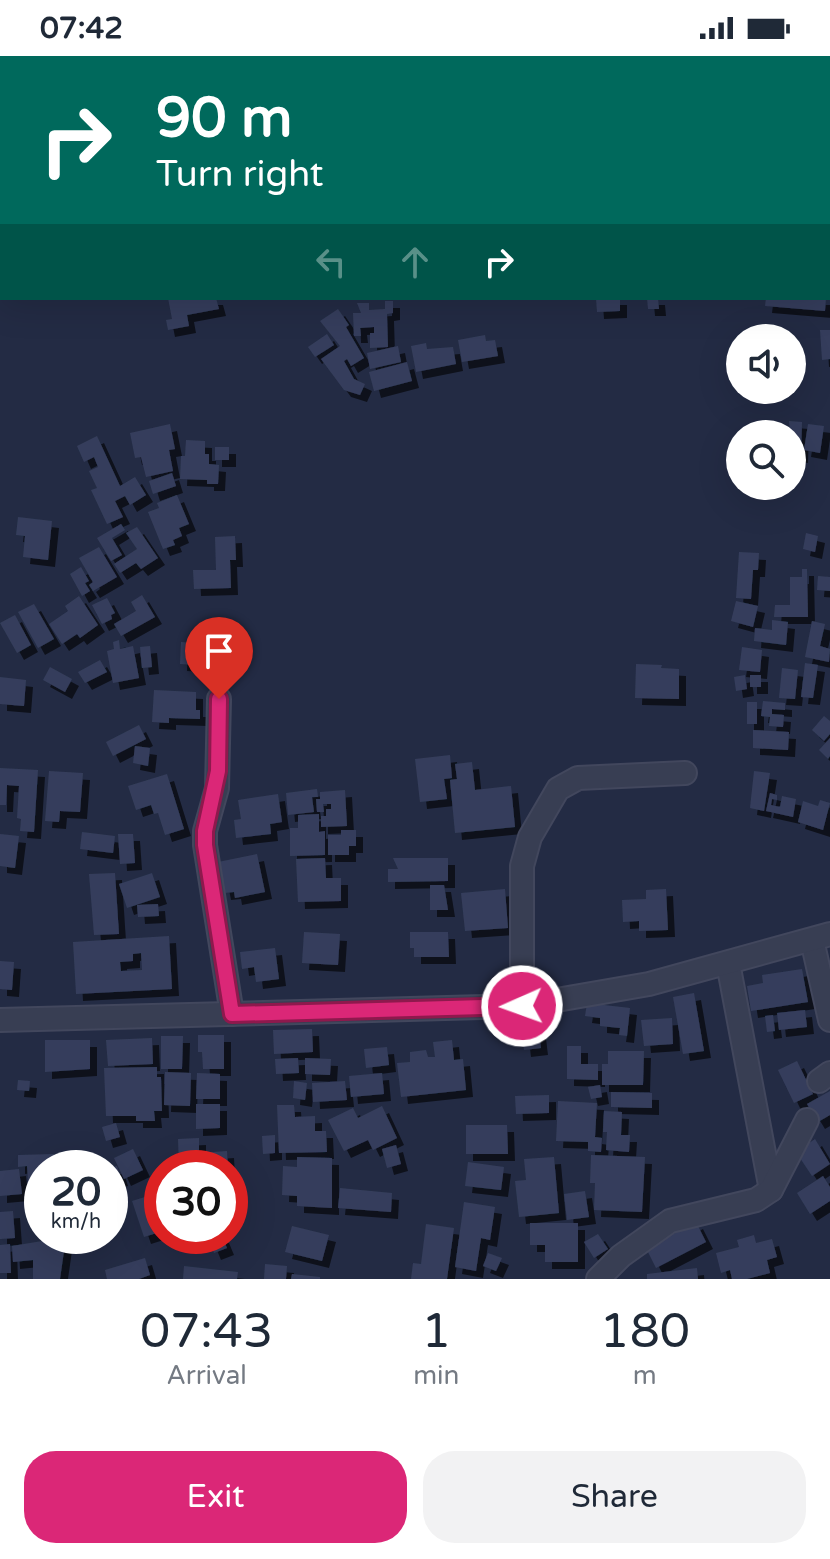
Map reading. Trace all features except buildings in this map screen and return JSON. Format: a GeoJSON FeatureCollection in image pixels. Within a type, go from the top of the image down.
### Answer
{"type":"FeatureCollection","features":[{"type":"Feature","properties":{"kind":"street"},"geometry":{"type":"LineString","coordinates":[[219,699],[218,771],[205,831],[205,845],[232,1014]]}},
{"type":"Feature","properties":{"kind":"street"},"geometry":{"type":"LineString","coordinates":[[522,1006],[522,866],[530,837],[558,789],[578,778],[685,773]]}},
{"type":"Feature","properties":{"kind":"street"},"geometry":{"type":"LineString","coordinates":[[0,1020],[522,1006],[649,984],[821,937],[830,1020]]}},
{"type":"Feature","properties":{"kind":"street"},"geometry":{"type":"LineString","coordinates":[[728,963],[771,1190]]}},
{"type":"Feature","properties":{"kind":"street"},"geometry":{"type":"LineString","coordinates":[[598,1279],[621,1256],[670,1221],[756,1200],[771,1190],[807,1120]]}},
{"type":"Feature","properties":{"kind":"route"},"geometry":{"type":"LineString","coordinates":[[219,699],[217,788],[205,831],[205,845],[232,1014],[522,1006]]}}]}
